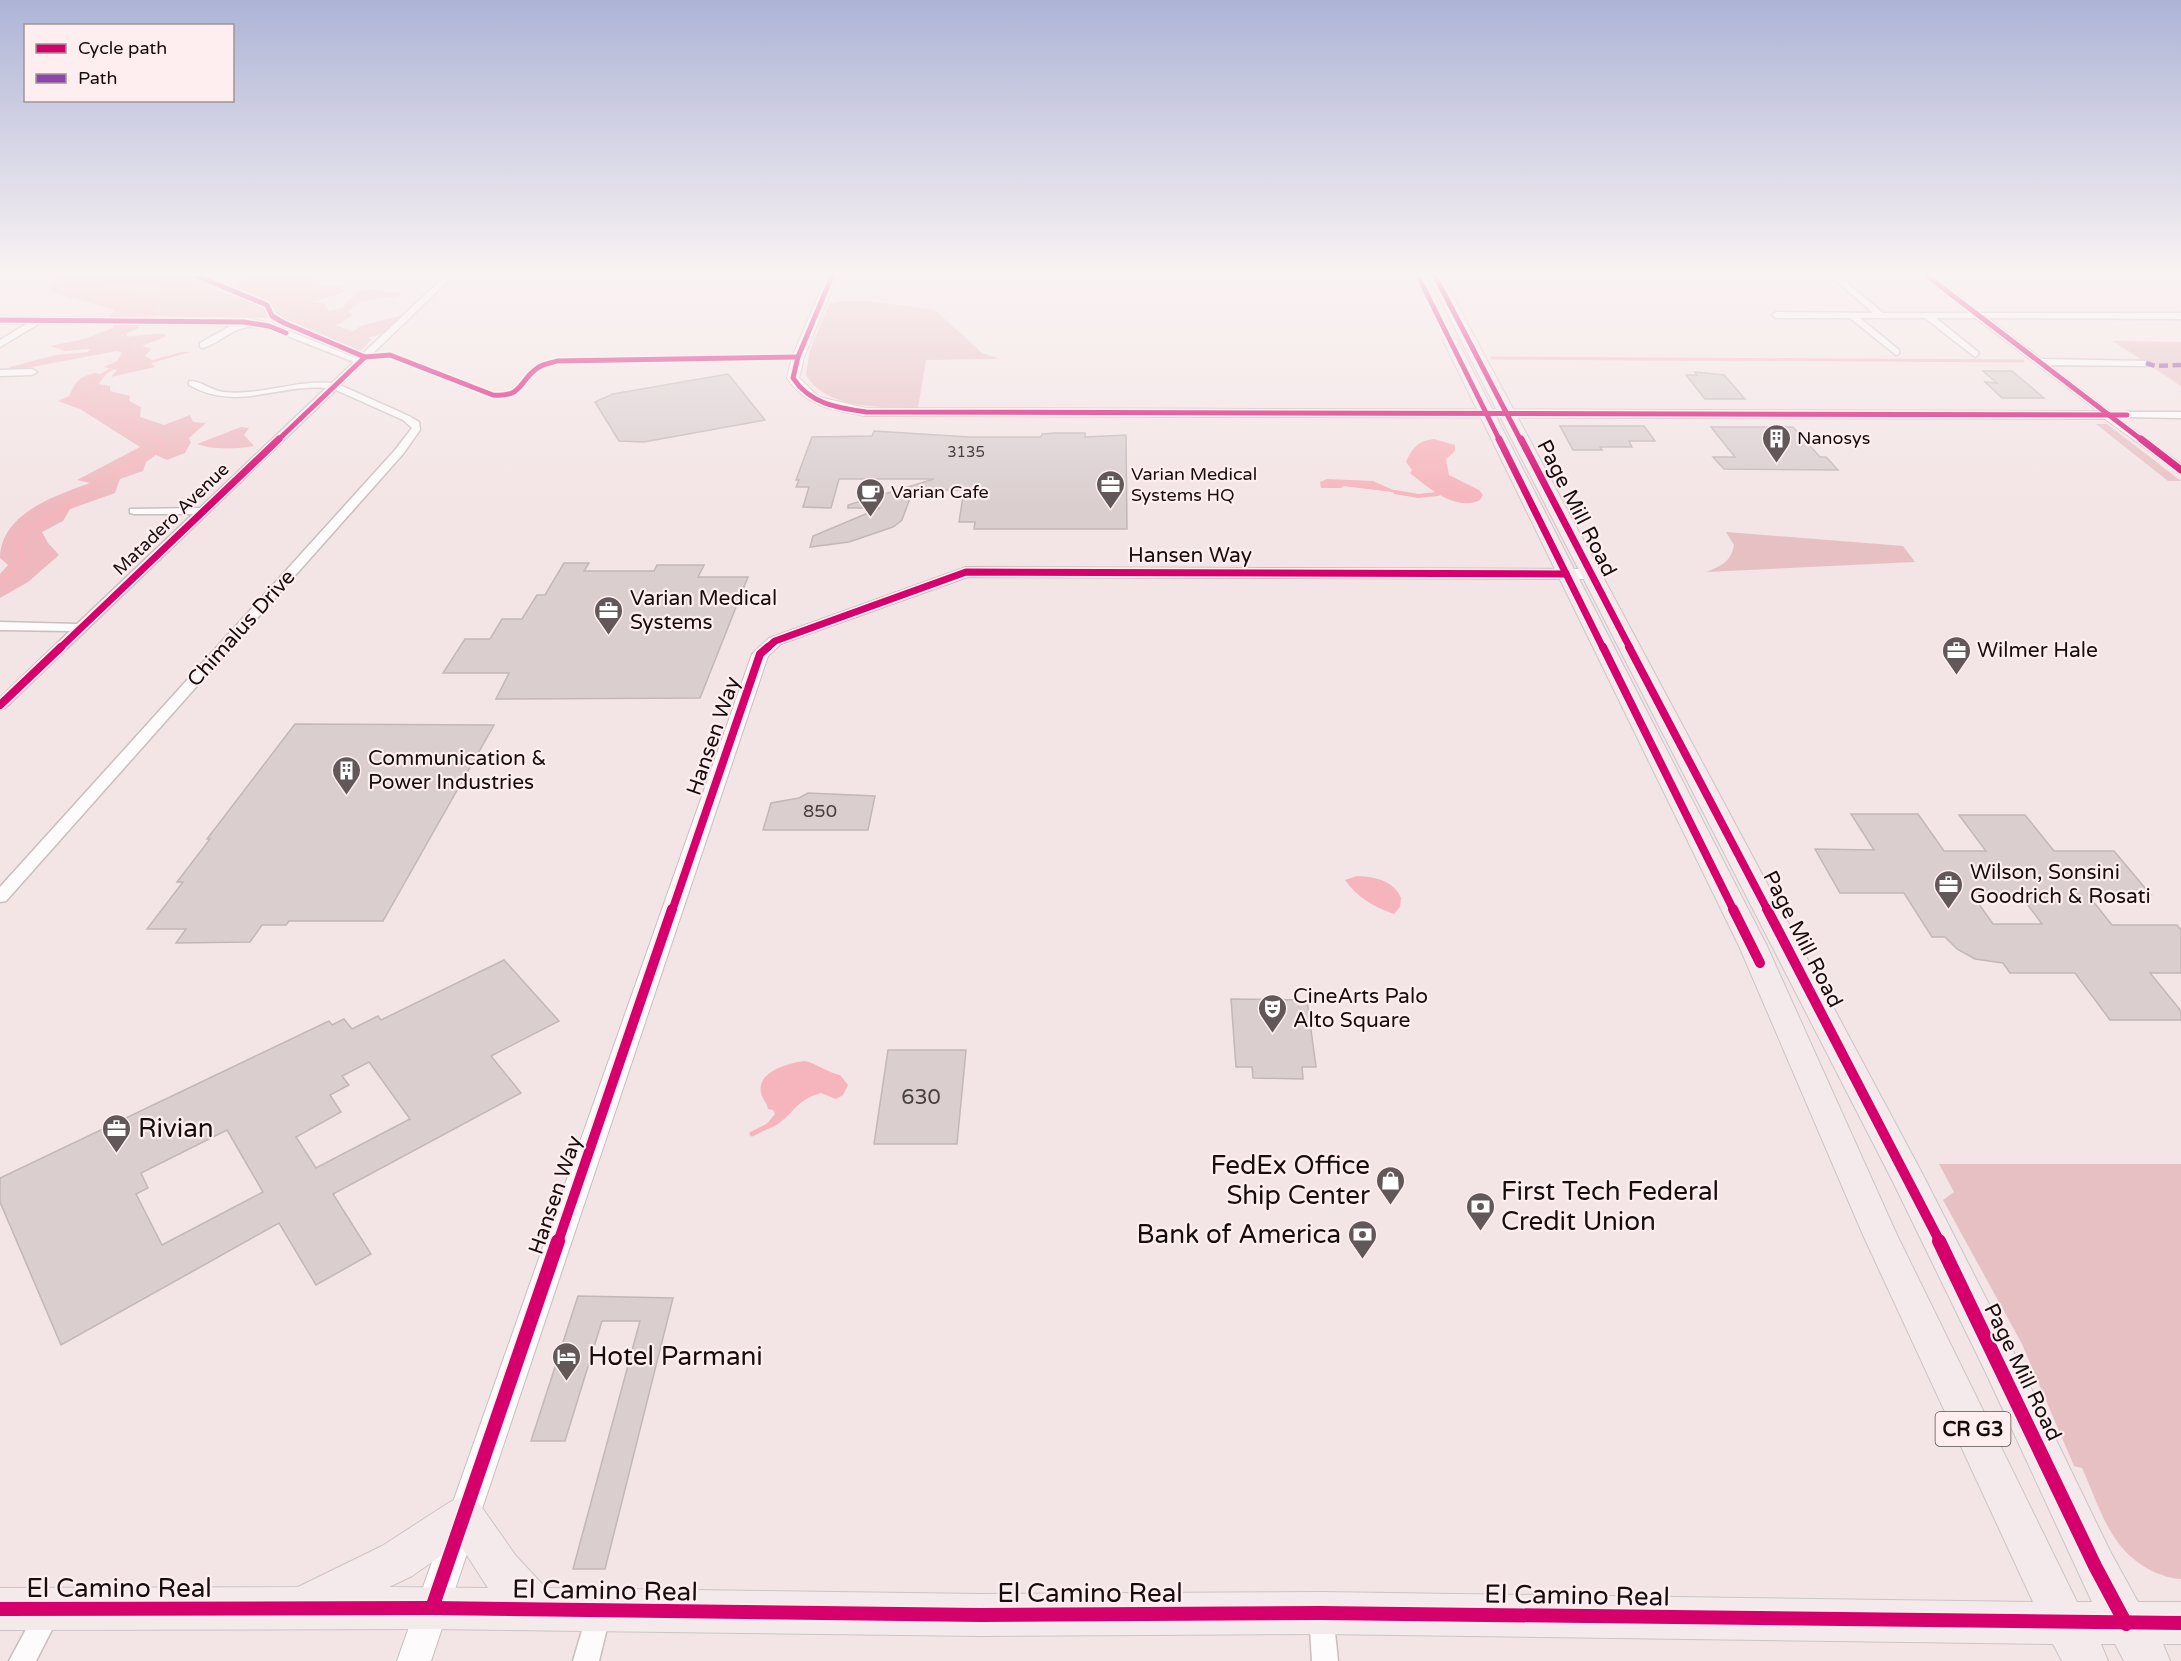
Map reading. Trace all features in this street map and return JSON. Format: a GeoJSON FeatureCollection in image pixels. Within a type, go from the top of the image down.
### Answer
{"type":"FeatureCollection","features":[{"type":"Feature","properties":{"kind":"main road","name":"Page Mill Road"},"geometry":{"type":"LineString","coordinates":[[1456,354],[1485,412],[1579,574],[1910,1182],[2001,1365],[2095,1566],[2148,1661]]}},
{"type":"Feature","properties":{"kind":"main road","name":"Page Mill Road"},"geometry":{"type":"LineString","coordinates":[[1477,354],[1508,412],[1579,574],[1753,946],[1880,1235],[2065,1624],[2086,1661]]}},
{"type":"Feature","properties":{"kind":"main road"},"geometry":{"type":"LineString","coordinates":[[299,1609],[397,1561],[464,1516],[501,1571],[536,1609]]}},
{"type":"Feature","properties":{"kind":"main road","name":"El Camino Real"},"geometry":{"type":"LineString","coordinates":[[0,1609],[432,1608],[981,1615],[1321,1613],[2065,1624],[2181,1623]]}},
{"type":"Feature","properties":{"kind":"street"},"geometry":{"type":"LineString","coordinates":[[337,354],[350,359],[361,360]]}},
{"type":"Feature","properties":{"kind":"street","name":"Matadero Avenue"},"geometry":{"type":"LineString","coordinates":[[0,705],[368,354]]}},
{"type":"Feature","properties":{"kind":"street"},"geometry":{"type":"LineString","coordinates":[[799,354],[793,378],[806,394],[842,408],[892,414],[1508,412],[2108,415]]}},
{"type":"Feature","properties":{"kind":"street"},"geometry":{"type":"LineString","coordinates":[[2029,354],[2181,470]]}},
{"type":"Feature","properties":{"kind":"street"},"geometry":{"type":"LineString","coordinates":[[2040,362],[2146,363]]}},
{"type":"Feature","properties":{"kind":"street"},"geometry":{"type":"LineString","coordinates":[[0,373],[32,372]]}},
{"type":"Feature","properties":{"kind":"street"},"geometry":{"type":"LineString","coordinates":[[192,383],[200,390],[226,394],[333,386]]}},
{"type":"Feature","properties":{"kind":"street","name":"Chimalus Drive"},"geometry":{"type":"LineString","coordinates":[[0,897],[399,452],[417,428],[416,424],[406,418],[333,386]]}},
{"type":"Feature","properties":{"kind":"street"},"geometry":{"type":"LineString","coordinates":[[2127,415],[2181,415]]}},
{"type":"Feature","properties":{"kind":"street"},"geometry":{"type":"LineString","coordinates":[[134,511],[202,511]]}},
{"type":"Feature","properties":{"kind":"street","name":"Hansen Way"},"geometry":{"type":"LineString","coordinates":[[414,1661],[758,658],[764,648],[775,641],[966,572],[1579,574]]}},
{"type":"Feature","properties":{"kind":"street"},"geometry":{"type":"LineString","coordinates":[[0,626],[80,628]]}},
{"type":"Feature","properties":{"kind":"street"},"geometry":{"type":"LineString","coordinates":[[0,877],[17,877]]}},
{"type":"Feature","properties":{"kind":"street"},"geometry":{"type":"LineString","coordinates":[[22,1661],[50,1609]]}},
{"type":"Feature","properties":{"kind":"street"},"geometry":{"type":"LineString","coordinates":[[586,1661],[599,1610]]}},
{"type":"Feature","properties":{"kind":"street"},"geometry":{"type":"LineString","coordinates":[[1321,1613],[1325,1661]]}},
{"type":"Feature","properties":{"kind":"shaded area"},"geometry":{"type":"Polygon","coordinates":[[[104,354],[11,371],[10,367],[55,355],[104,354]]]}},
{"type":"Feature","properties":{"kind":"shaded area"},"geometry":{"type":"Polygon","coordinates":[[[122,354],[147,354],[145,356],[152,360],[185,354],[151,363],[155,367],[111,377],[117,370],[104,367],[117,361],[122,354]]]}},
{"type":"Feature","properties":{"kind":"shaded area"},"geometry":{"type":"Polygon","coordinates":[[[809,354],[984,354],[1000,359],[926,360],[918,408],[872,406],[841,401],[827,395],[806,375],[809,354]]]}},
{"type":"Feature","properties":{"kind":"shaded area"},"geometry":{"type":"Polygon","coordinates":[[[2132,354],[2181,354],[2181,386],[2132,354]]]}},
{"type":"Feature","properties":{"kind":"shaded area"},"geometry":{"type":"Polygon","coordinates":[[[95,373],[105,375],[99,384],[110,386],[110,391],[130,396],[129,401],[141,407],[140,417],[164,425],[190,415],[193,422],[206,423],[189,438],[191,442],[185,453],[167,460],[156,455],[146,462],[143,471],[120,479],[115,493],[70,509],[63,521],[42,532],[59,555],[28,582],[0,598],[0,574],[8,565],[0,558],[3,542],[10,529],[20,518],[32,508],[46,501],[90,483],[77,480],[140,447],[80,409],[58,401],[69,396],[81,378],[95,373]]]}},
{"type":"Feature","properties":{"kind":"shaded area"},"geometry":{"type":"Polygon","coordinates":[[[2096,424],[2107,424],[2181,481],[2168,481],[2096,424]]]}},
{"type":"Feature","properties":{"kind":"shaded area"},"geometry":{"type":"Polygon","coordinates":[[[241,427],[249,428],[244,435],[254,446],[225,448],[197,444],[241,427]]]}},
{"type":"Feature","properties":{"kind":"shaded area"},"geometry":{"type":"Polygon","coordinates":[[[1434,439],[1455,445],[1455,451],[1446,459],[1449,475],[1479,490],[1483,495],[1480,500],[1461,503],[1452,500],[1433,491],[1410,473],[1412,470],[1406,462],[1411,452],[1420,443],[1434,439]]]}},
{"type":"Feature","properties":{"kind":"shaded area"},"geometry":{"type":"Polygon","coordinates":[[[1327,479],[1373,481],[1400,493],[1343,486],[1341,488],[1321,488],[1320,482],[1327,479]]]}},
{"type":"Feature","properties":{"kind":"shaded area"},"geometry":{"type":"Polygon","coordinates":[[[1726,532],[1903,546],[1915,562],[1706,572],[1721,565],[1733,551],[1734,545],[1726,532]]]}},
{"type":"Feature","properties":{"kind":"shaded area"},"geometry":{"type":"Polygon","coordinates":[[[1357,876],[1383,881],[1398,892],[1401,898],[1400,907],[1394,914],[1367,901],[1345,880],[1357,876]]]}},
{"type":"Feature","properties":{"kind":"shaded area"},"geometry":{"type":"Polygon","coordinates":[[[805,1061],[840,1075],[848,1085],[843,1095],[836,1099],[821,1093],[812,1096],[771,1128],[766,1125],[775,1114],[773,1110],[768,1109],[762,1096],[763,1081],[774,1070],[805,1061]]]}},
{"type":"Feature","properties":{"kind":"shaded area"},"geometry":{"type":"Polygon","coordinates":[[[1939,1164],[2181,1164],[2181,1579],[2154,1572],[2139,1563],[2127,1553],[2109,1528],[2082,1468],[2074,1466],[2022,1344],[1943,1200],[1954,1192],[1939,1164]]]}},
{"type":"Feature","properties":{"kind":"building"},"geometry":{"type":"Polygon","coordinates":[[[1983,371],[2012,371],[2044,398],[2002,398],[1985,382],[1997,383],[1983,371]]]}},
{"type":"Feature","properties":{"kind":"building"},"geometry":{"type":"Polygon","coordinates":[[[1695,372],[1724,375],[1745,399],[1705,399],[1686,375],[1697,375],[1695,372]]]}},
{"type":"Feature","properties":{"kind":"building"},"geometry":{"type":"Polygon","coordinates":[[[728,374],[765,420],[644,442],[619,441],[595,402],[613,394],[728,374]]]}},
{"type":"Feature","properties":{"kind":"building"},"geometry":{"type":"Polygon","coordinates":[[[1560,426],[1644,426],[1655,441],[1629,441],[1632,447],[1573,450],[1560,426]]]}},
{"type":"Feature","properties":{"kind":"building"},"geometry":{"type":"Polygon","coordinates":[[[1711,427],[1793,427],[1820,457],[1826,457],[1838,470],[1724,469],[1713,457],[1735,457],[1711,427]]]}},
{"type":"Feature","properties":{"kind":"building"},"geometry":{"type":"Polygon","coordinates":[[[874,431],[969,437],[1041,437],[1042,434],[1055,433],[1085,433],[1085,437],[1126,435],[1127,529],[974,529],[975,522],[959,522],[964,490],[913,490],[902,520],[893,527],[849,542],[810,547],[813,536],[880,508],[848,508],[848,505],[934,479],[839,479],[831,508],[803,507],[809,487],[796,487],[799,480],[796,480],[812,437],[872,436],[874,431]]]}},
{"type":"Feature","properties":{"kind":"building","name":"Varian Medical Systems"},"geometry":{"type":"Polygon","coordinates":[[[564,563],[589,563],[584,571],[654,571],[657,565],[704,565],[698,577],[748,577],[700,698],[496,699],[509,673],[443,673],[465,639],[490,639],[502,619],[522,619],[537,595],[545,595],[564,563]]]}},
{"type":"Feature","properties":{"kind":"building","name":"Communication & Power Industries"},"geometry":{"type":"Polygon","coordinates":[[[295,724],[494,725],[383,921],[289,921],[286,925],[262,925],[250,942],[176,943],[186,929],[147,929],[183,882],[177,882],[210,839],[207,839],[295,724]]]}},
{"type":"Feature","properties":{"kind":"building"},"geometry":{"type":"Polygon","coordinates":[[[808,793],[875,796],[868,830],[763,830],[771,803],[799,798],[808,793]]]}},
{"type":"Feature","properties":{"kind":"building","name":"Wilson, Sonsini Goodrich & Rosati"},"geometry":{"type":"Polygon","coordinates":[[[1851,814],[1918,814],[1944,851],[1986,851],[1959,815],[2025,815],[2054,851],[2114,851],[2151,895],[2088,895],[2112,925],[2177,925],[2181,930],[2181,973],[2150,973],[2181,1011],[2181,1020],[2110,1020],[2075,973],[2010,973],[2003,963],[1975,959],[1957,949],[1945,937],[1932,937],[1904,893],[1840,893],[1815,849],[1874,850],[1851,814]],[[1971,893],[1993,924],[2042,924],[2019,893],[1971,893]]]}},
{"type":"Feature","properties":{"kind":"building","name":"Rivian"},"geometry":{"type":"Polygon","coordinates":[[[504,960],[559,1021],[491,1056],[521,1093],[333,1194],[371,1254],[316,1285],[279,1223],[61,1345],[0,1202],[0,1178],[329,1021],[332,1025],[344,1019],[352,1029],[378,1016],[381,1020],[504,960]],[[369,1062],[342,1076],[349,1085],[330,1095],[341,1112],[296,1137],[316,1168],[410,1119],[369,1062]],[[227,1130],[141,1173],[148,1188],[136,1194],[162,1245],[263,1192],[227,1130]]]}},
{"type":"Feature","properties":{"kind":"building","name":"CineArts Palo Alto Square"},"geometry":{"type":"Polygon","coordinates":[[[1231,999],[1307,1000],[1316,1067],[1302,1067],[1303,1079],[1253,1078],[1252,1067],[1236,1067],[1231,999]]]}},
{"type":"Feature","properties":{"kind":"building"},"geometry":{"type":"Polygon","coordinates":[[[888,1050],[966,1050],[957,1144],[874,1144],[888,1050]]]}},
{"type":"Feature","properties":{"kind":"building","name":"Hotel Parmani"},"geometry":{"type":"Polygon","coordinates":[[[578,1296],[673,1298],[605,1569],[573,1569],[640,1321],[602,1321],[565,1441],[531,1441],[578,1296]]]}},
{"type":"Feature","properties":{"kind":"waterway"},"geometry":{"type":"LineString","coordinates":[[129,354],[125,360],[96,379],[82,396],[95,409],[158,441]]}},
{"type":"Feature","properties":{"kind":"waterway"},"geometry":{"type":"LineString","coordinates":[[1492,358],[2023,361]]}},
{"type":"Feature","properties":{"kind":"waterway"},"geometry":{"type":"LineString","coordinates":[[0,582],[18,568],[23,556],[18,544],[25,534],[71,505],[103,479],[159,449],[162,443],[156,439]]}},
{"type":"Feature","properties":{"kind":"waterway"},"geometry":{"type":"LineString","coordinates":[[1395,492],[1418,496],[1438,494]]}},
{"type":"Feature","properties":{"kind":"waterway"},"geometry":{"type":"LineString","coordinates":[[752,1134],[768,1126]]}},
{"type":"Feature","properties":{"kind":"marked path"},"geometry":{"type":"LineString","coordinates":[[2146,363],[2155,366],[2181,365]]}},
{"type":"Feature","properties":{"kind":"cycle path"},"geometry":{"type":"LineString","coordinates":[[357,354],[365,357],[390,355],[493,395],[504,396],[518,391],[538,367],[557,361],[798,357]]}},
{"type":"Feature","properties":{"kind":"cycle path"},"geometry":{"type":"LineString","coordinates":[[799,354],[793,378],[806,394],[824,403],[866,412],[2127,415]]}},
{"type":"Feature","properties":{"kind":"cycle path"},"geometry":{"type":"LineString","coordinates":[[1457,354],[1760,963]]}},
{"type":"Feature","properties":{"kind":"cycle path"},"geometry":{"type":"LineString","coordinates":[[1476,354],[1910,1182],[2001,1365],[2095,1566],[2126,1624]]}},
{"type":"Feature","properties":{"kind":"cycle path"},"geometry":{"type":"LineString","coordinates":[[2028,354],[2181,470]]}},
{"type":"Feature","properties":{"kind":"cycle path"},"geometry":{"type":"LineString","coordinates":[[0,705],[365,357]]}},
{"type":"Feature","properties":{"kind":"cycle path"},"geometry":{"type":"LineString","coordinates":[[432,1608],[760,654],[775,641],[966,572],[1566,574]]}},
{"type":"Feature","properties":{"kind":"cycle path"},"geometry":{"type":"LineString","coordinates":[[0,1609],[432,1608],[981,1615],[1321,1613],[2181,1623]]}},
{"type":"Feature","properties":{"kind":"place","name":"Nanosys"},"geometry":{"type":"Point","coordinates":[1776,464]}},
{"type":"Feature","properties":{"kind":"place","name":"Varian Medical Systems HQ"},"geometry":{"type":"Point","coordinates":[1110,510]}},
{"type":"Feature","properties":{"kind":"place","name":"Varian Cafe"},"geometry":{"type":"Point","coordinates":[870,518]}},
{"type":"Feature","properties":{"kind":"place","name":"Varian Medical Systems"},"geometry":{"type":"Point","coordinates":[609,636]}},
{"type":"Feature","properties":{"kind":"place","name":"Wilmer Hale"},"geometry":{"type":"Point","coordinates":[1956,676]}},
{"type":"Feature","properties":{"kind":"place","name":"Communication & Power Industries"},"geometry":{"type":"Point","coordinates":[347,796]}},
{"type":"Feature","properties":{"kind":"place","name":"Wilson, Sonsini Goodrich & Rosati"},"geometry":{"type":"Point","coordinates":[1949,910]}},
{"type":"Feature","properties":{"kind":"place","name":"CineArts Palo Alto Square"},"geometry":{"type":"Point","coordinates":[1272,1034]}},
{"type":"Feature","properties":{"kind":"place","name":"Rivian"},"geometry":{"type":"Point","coordinates":[117,1154]}},
{"type":"Feature","properties":{"kind":"place","name":"FedEx Office Ship Center"},"geometry":{"type":"Point","coordinates":[1391,1206]}},
{"type":"Feature","properties":{"kind":"place","name":"First Tech Federal Credit Union"},"geometry":{"type":"Point","coordinates":[1480,1232]}},
{"type":"Feature","properties":{"kind":"place","name":"Bank of America"},"geometry":{"type":"Point","coordinates":[1362,1260]}},
{"type":"Feature","properties":{"kind":"place","name":"Hotel Parmani"},"geometry":{"type":"Point","coordinates":[567,1382]}}]}
